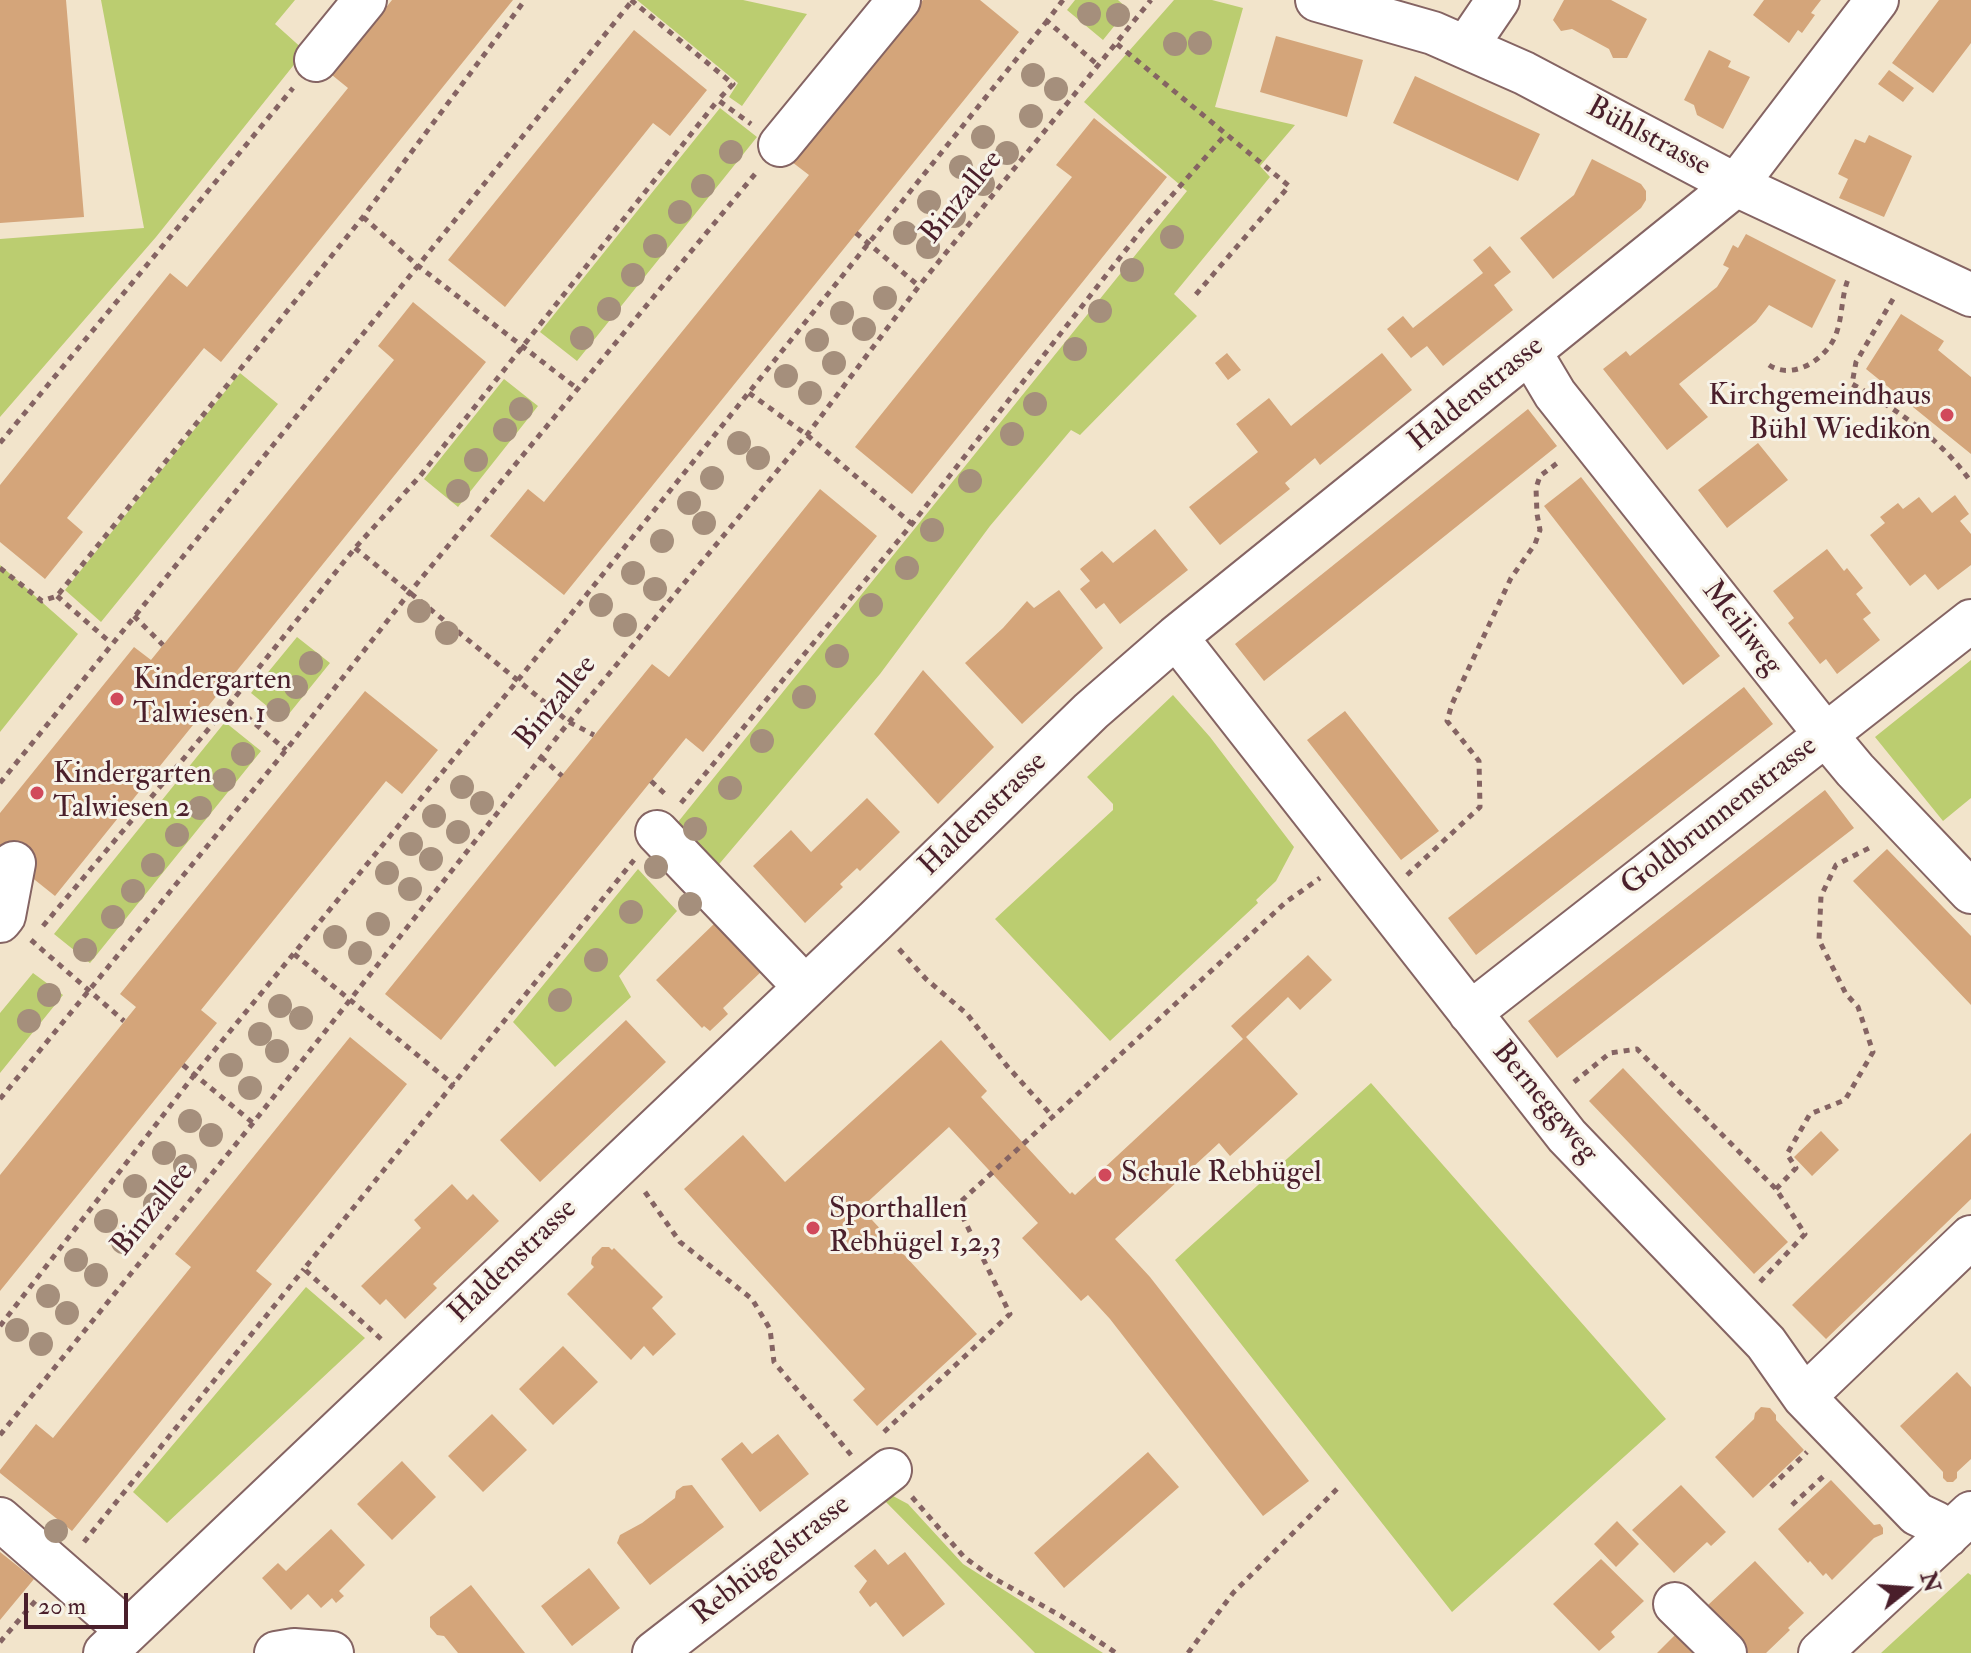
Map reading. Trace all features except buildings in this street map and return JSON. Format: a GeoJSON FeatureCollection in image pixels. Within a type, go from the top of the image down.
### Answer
{"type":"FeatureCollection","features":[{"type":"Feature","properties":{"kind":"street"},"geometry":{"type":"LineString","coordinates":[[316,60],[365,0]]}},
{"type":"Feature","properties":{"kind":"street"},"geometry":{"type":"LineString","coordinates":[[780,145],[899,0]]}},
{"type":"Feature","properties":{"kind":"street","name":"Bühlstrasse"},"geometry":{"type":"LineString","coordinates":[[1317,0],[1397,22],[1466,47],[1524,73],[1736,185],[1971,295]]}},
{"type":"Feature","properties":{"kind":"street"},"geometry":{"type":"LineString","coordinates":[[1466,47],[1498,0]]}},
{"type":"Feature","properties":{"kind":"street","name":"Haldenstrasse"},"geometry":{"type":"LineString","coordinates":[[116,1642],[875,921],[1091,711],[1176,637],[1736,185],[1877,0]]}},
{"type":"Feature","properties":{"kind":"street","name":"Meiliweg"},"geometry":{"type":"LineString","coordinates":[[1530,352],[1555,394],[1825,734],[1971,892]]}},
{"type":"Feature","properties":{"kind":"street","name":"Goldbrunnenstrasse"},"geometry":{"type":"LineString","coordinates":[[1470,1013],[1971,621]]}},
{"type":"Feature","properties":{"kind":"street","name":"Berneggweg"},"geometry":{"type":"LineString","coordinates":[[1176,637],[1567,1136],[1766,1343],[1804,1397],[1917,1514],[1936,1523],[1959,1525]]}},
{"type":"Feature","properties":{"kind":"street"},"geometry":{"type":"LineString","coordinates":[[660,822],[805,987]]}},
{"type":"Feature","properties":{"kind":"street"},"geometry":{"type":"LineString","coordinates":[[12,926],[14,863]]}},
{"type":"Feature","properties":{"kind":"street"},"geometry":{"type":"LineString","coordinates":[[1804,1397],[1971,1237]]}},
{"type":"Feature","properties":{"kind":"street","name":"Rebhügelstrasse"},"geometry":{"type":"LineString","coordinates":[[654,1653],[879,1458]]}},
{"type":"Feature","properties":{"kind":"street"},"geometry":{"type":"LineString","coordinates":[[0,1519],[60,1572],[116,1642]]}},
{"type":"Feature","properties":{"kind":"street"},"geometry":{"type":"LineString","coordinates":[[1820,1653],[1959,1525]]}},
{"type":"Feature","properties":{"kind":"street"},"geometry":{"type":"LineString","coordinates":[[1675,1604],[1725,1653]]}},
{"type":"Feature","properties":{"kind":"street"},"geometry":{"type":"LineString","coordinates":[[276,1653],[294,1650],[332,1653]]}},
{"type":"Feature","properties":{"kind":"path"},"geometry":{"type":"LineString","coordinates":[[0,568],[42,601],[57,596],[363,217],[525,0]]}},
{"type":"Feature","properties":{"kind":"path"},"geometry":{"type":"LineString","coordinates":[[0,783],[632,0],[733,84],[420,476],[355,548],[232,701],[12,926],[124,1021]]}},
{"type":"Feature","properties":{"kind":"path"},"geometry":{"type":"LineString","coordinates":[[0,1326],[195,1074],[518,680],[1063,0]]}},
{"type":"Feature","properties":{"kind":"path","name":"Binzallee"},"geometry":{"type":"LineString","coordinates":[[0,1435],[253,1123],[569,722],[807,435],[919,286],[1151,0]]}},
{"type":"Feature","properties":{"kind":"path"},"geometry":{"type":"LineString","coordinates":[[1047,21],[1099,66]]}},
{"type":"Feature","properties":{"kind":"path"},"geometry":{"type":"LineString","coordinates":[[1117,44],[1289,186],[1192,299]]}},
{"type":"Feature","properties":{"kind":"path"},"geometry":{"type":"LineString","coordinates":[[0,443],[316,60]]}},
{"type":"Feature","properties":{"kind":"path"},"geometry":{"type":"LineString","coordinates":[[0,1099],[286,750],[410,592],[780,145],[718,100]]}},
{"type":"Feature","properties":{"kind":"path"},"geometry":{"type":"LineString","coordinates":[[85,1540],[454,1085],[660,822],[912,524],[1143,228],[1226,134]]}},
{"type":"Feature","properties":{"kind":"path"},"geometry":{"type":"LineString","coordinates":[[363,217],[417,265],[579,390]]}},
{"type":"Feature","properties":{"kind":"path"},"geometry":{"type":"LineString","coordinates":[[856,233],[919,286]]}},
{"type":"Feature","properties":{"kind":"path"},"geometry":{"type":"LineString","coordinates":[[1769,365],[1783,372],[1792,372],[1816,359],[1827,347],[1836,336],[1844,287],[1854,265]]}},
{"type":"Feature","properties":{"kind":"path"},"geometry":{"type":"LineString","coordinates":[[1900,288],[1856,362],[1852,384],[1900,412],[1960,466],[1971,482]]}},
{"type":"Feature","properties":{"kind":"path"},"geometry":{"type":"LineString","coordinates":[[749,393],[807,435],[912,524]]}},
{"type":"Feature","properties":{"kind":"path"},"geometry":{"type":"LineString","coordinates":[[1406,876],[1480,807],[1479,761],[1447,721],[1511,578],[1535,544],[1540,530],[1536,488],[1540,476],[1571,453]]}},
{"type":"Feature","properties":{"kind":"path"},"geometry":{"type":"LineString","coordinates":[[355,548],[569,722],[594,735]]}},
{"type":"Feature","properties":{"kind":"path"},"geometry":{"type":"LineString","coordinates":[[57,596],[111,643]]}},
{"type":"Feature","properties":{"kind":"path"},"geometry":{"type":"LineString","coordinates":[[134,616],[163,645]]}},
{"type":"Feature","properties":{"kind":"path"},"geometry":{"type":"LineString","coordinates":[[219,693],[286,750]]}},
{"type":"Feature","properties":{"kind":"path"},"geometry":{"type":"LineString","coordinates":[[541,757],[562,776]]}},
{"type":"Feature","properties":{"kind":"path"},"geometry":{"type":"LineString","coordinates":[[651,781],[660,822]]}},
{"type":"Feature","properties":{"kind":"path"},"geometry":{"type":"LineString","coordinates":[[1776,1189],[1796,1168],[1787,1154],[1810,1114],[1845,1100],[1873,1052],[1858,1007],[1846,994],[1819,940],[1821,896],[1836,865],[1886,840]]}},
{"type":"Feature","properties":{"kind":"path"},"geometry":{"type":"LineString","coordinates":[[879,1458],[1010,1314],[957,1205],[1286,902],[1326,874]]}},
{"type":"Feature","properties":{"kind":"path"},"geometry":{"type":"LineString","coordinates":[[875,921],[926,979],[967,1014],[1007,1066],[1053,1117]]}},
{"type":"Feature","properties":{"kind":"path"},"geometry":{"type":"LineString","coordinates":[[294,954],[454,1085]]}},
{"type":"Feature","properties":{"kind":"path"},"geometry":{"type":"LineString","coordinates":[[1568,1087],[1610,1053],[1637,1049],[1776,1189],[1805,1234],[1756,1287]]}},
{"type":"Feature","properties":{"kind":"path"},"geometry":{"type":"LineString","coordinates":[[183,1065],[253,1123]]}},
{"type":"Feature","properties":{"kind":"path"},"geometry":{"type":"LineString","coordinates":[[644,1191],[680,1242],[752,1299],[770,1329],[774,1362],[853,1457],[879,1458],[964,1557],[1116,1653]]}},
{"type":"Feature","properties":{"kind":"path"},"geometry":{"type":"LineString","coordinates":[[304,1269],[391,1349]]}},
{"type":"Feature","properties":{"kind":"path"},"geometry":{"type":"LineString","coordinates":[[1771,1487],[1812,1448]]}},
{"type":"Feature","properties":{"kind":"path"},"geometry":{"type":"LineString","coordinates":[[1792,1505],[1833,1468]]}},
{"type":"Feature","properties":{"kind":"path"},"geometry":{"type":"LineString","coordinates":[[1188,1653],[1233,1593],[1337,1489]]}},
{"type":"Feature","properties":{"kind":"path"},"geometry":{"type":"LineString","coordinates":[[0,1642],[60,1572]]}},
{"type":"Feature","properties":{"kind":"green space"},"geometry":{"type":"Polygon","coordinates":[[[101,0],[295,0],[275,24],[305,51],[156,237],[0,417],[0,239],[144,228],[101,0]]]}},
{"type":"Feature","properties":{"kind":"green space"},"geometry":{"type":"Polygon","coordinates":[[[637,0],[743,0],[807,14],[742,106],[729,97],[738,83],[637,0]]]}},
{"type":"Feature","properties":{"kind":"green space"},"geometry":{"type":"Polygon","coordinates":[[[1075,0],[1118,0],[1128,9],[1103,40],[1067,10],[1075,0]]]}},
{"type":"Feature","properties":{"kind":"green space"},"geometry":{"type":"Polygon","coordinates":[[[1174,0],[1212,0],[1243,8],[1215,107],[1295,125],[1260,166],[1270,177],[1174,294],[1197,316],[1080,435],[1071,430],[990,526],[880,674],[715,869],[674,827],[1187,191],[1084,102],[1174,0]]]}},
{"type":"Feature","properties":{"kind":"green space"},"geometry":{"type":"Polygon","coordinates":[[[720,108],[757,137],[577,361],[540,332],[720,108]]]}},
{"type":"Feature","properties":{"kind":"green space"},"geometry":{"type":"Polygon","coordinates":[[[240,373],[278,404],[101,622],[65,590],[240,373]]]}},
{"type":"Feature","properties":{"kind":"green space"},"geometry":{"type":"Polygon","coordinates":[[[504,379],[538,406],[458,507],[424,479],[504,379]]]}},
{"type":"Feature","properties":{"kind":"green space"},"geometry":{"type":"Polygon","coordinates":[[[0,565],[78,634],[0,732],[0,565]]]}},
{"type":"Feature","properties":{"kind":"green space"},"geometry":{"type":"Polygon","coordinates":[[[297,637],[330,663],[284,720],[251,693],[297,637]]]}},
{"type":"Feature","properties":{"kind":"green space"},"geometry":{"type":"Polygon","coordinates":[[[1971,660],[1971,798],[1943,821],[1875,737],[1971,660]]]}},
{"type":"Feature","properties":{"kind":"green space"},"geometry":{"type":"Polygon","coordinates":[[[1173,695],[1210,737],[1294,847],[1276,881],[1256,900],[1258,903],[1110,1041],[995,919],[1113,810],[1113,804],[1087,777],[1173,695]]]}},
{"type":"Feature","properties":{"kind":"green space"},"geometry":{"type":"Polygon","coordinates":[[[225,722],[261,751],[90,963],[54,934],[225,722]]]}},
{"type":"Feature","properties":{"kind":"green space"},"geometry":{"type":"Polygon","coordinates":[[[638,869],[677,911],[619,976],[631,997],[555,1067],[513,1022],[638,869]]]}},
{"type":"Feature","properties":{"kind":"green space"},"geometry":{"type":"Polygon","coordinates":[[[33,973],[63,995],[0,1073],[0,1013],[33,973]]]}},
{"type":"Feature","properties":{"kind":"green space"},"geometry":{"type":"Polygon","coordinates":[[[1371,1083],[1666,1419],[1452,1612],[1175,1260],[1371,1083]]]}},
{"type":"Feature","properties":{"kind":"green space"},"geometry":{"type":"Polygon","coordinates":[[[306,1287],[365,1338],[167,1523],[133,1492],[306,1287]]]}},
{"type":"Feature","properties":{"kind":"green space"},"geometry":{"type":"Polygon","coordinates":[[[880,1496],[893,1496],[908,1504],[963,1564],[1103,1653],[1035,1653],[880,1496]]]}},
{"type":"Feature","properties":{"kind":"green space"},"geometry":{"type":"Polygon","coordinates":[[[1968,1573],[1971,1575],[1971,1653],[1881,1653],[1968,1573]]]}},
{"type":"Feature","properties":{"kind":"place","name":"Kirchgemeindhaus Bühl Wiedikon"},"geometry":{"type":"Point","coordinates":[1947,415]}},
{"type":"Feature","properties":{"kind":"place","name":"Kindergarten Talwiesen 1"},"geometry":{"type":"Point","coordinates":[117,699]}},
{"type":"Feature","properties":{"kind":"place","name":"Kindergarten Talwiesen 2"},"geometry":{"type":"Point","coordinates":[37,793]}},
{"type":"Feature","properties":{"kind":"place","name":"Schule Rebhügel"},"geometry":{"type":"Point","coordinates":[1105,1175]}},
{"type":"Feature","properties":{"kind":"place","name":"Sporthallen Rebhügel 1,2,3"},"geometry":{"type":"Point","coordinates":[813,1228]}}]}
